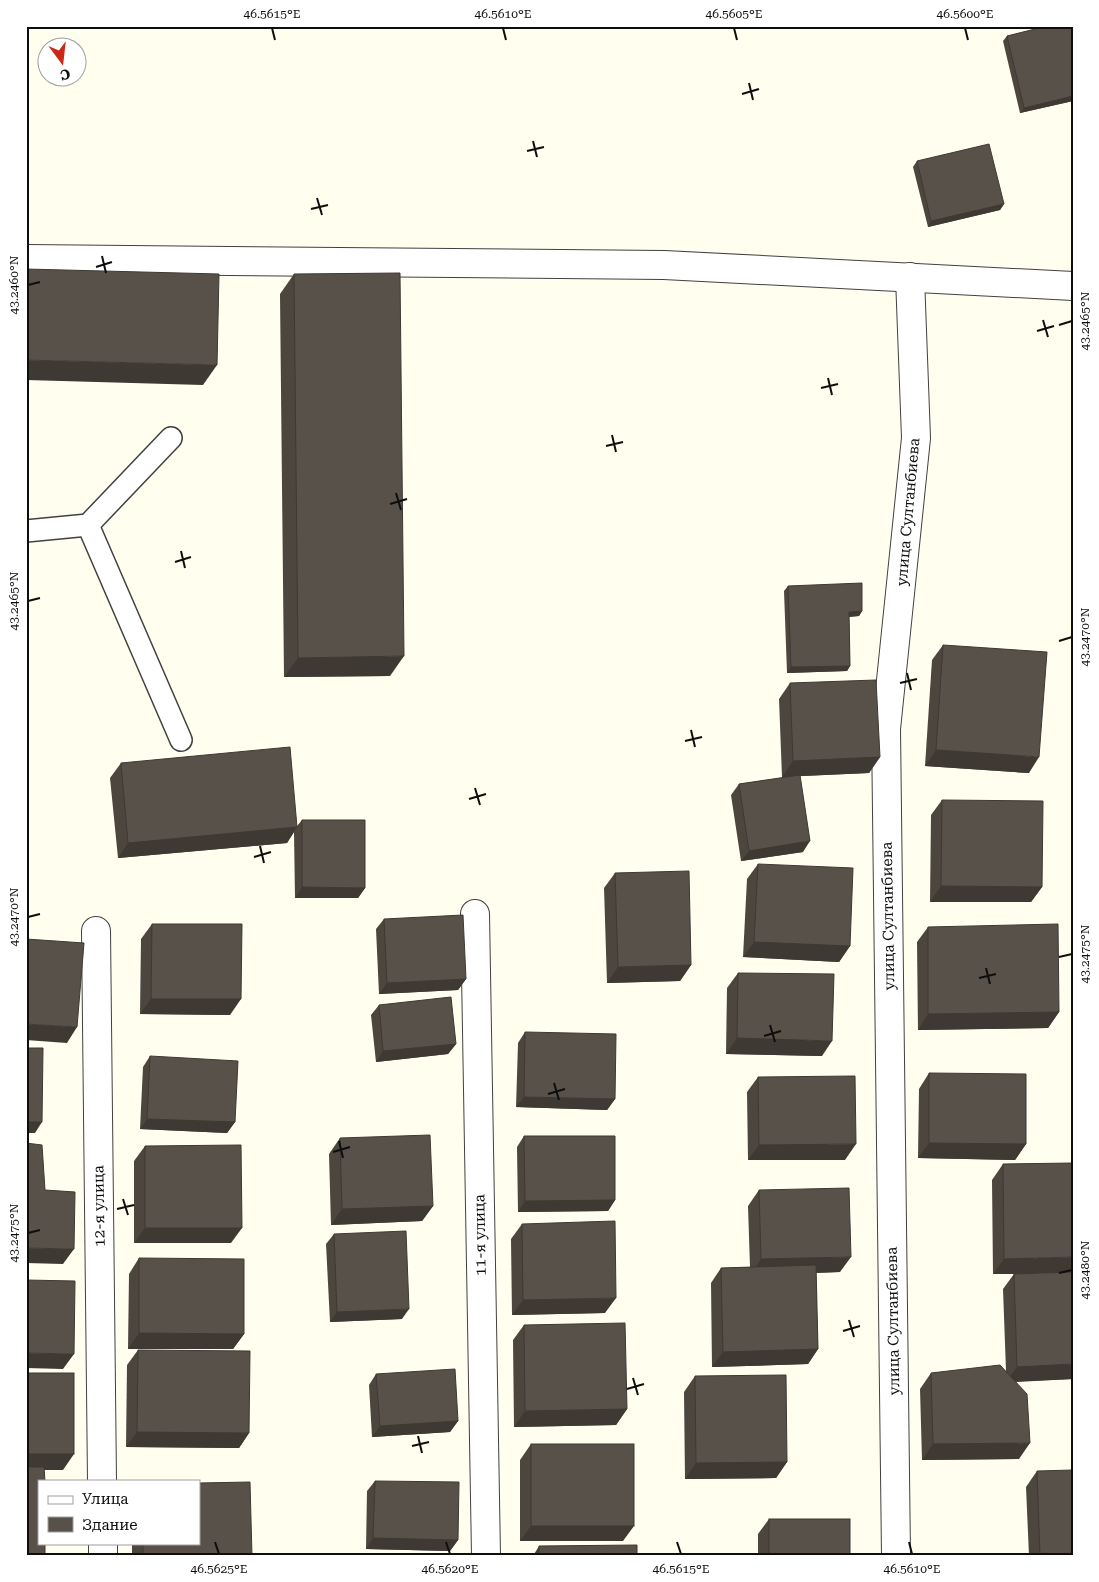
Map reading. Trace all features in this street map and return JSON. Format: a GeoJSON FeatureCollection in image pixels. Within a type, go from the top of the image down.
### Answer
{"type":"FeatureCollection","features":[{"type":"Feature","properties":{"kind":"street"},"geometry":{"type":"LineString","coordinates":[[26,259],[664,265],[1073,286]]}},
{"type":"Feature","properties":{"kind":"street","name":"улица Султанбиева"},"geometry":{"type":"LineString","coordinates":[[896,1556],[886,730],[916,438],[910,278]]}},
{"type":"Feature","properties":{"kind":"street","name":"11-я улица"},"geometry":{"type":"LineString","coordinates":[[474,914],[486,1556]]}},
{"type":"Feature","properties":{"kind":"street","name":"12-я улица"},"geometry":{"type":"LineString","coordinates":[[96,930],[102,1480]]}},
{"type":"Feature","properties":{"kind":"lane"},"geometry":{"type":"LineString","coordinates":[[26,531],[88,525],[171,438]]}},
{"type":"Feature","properties":{"kind":"lane"},"geometry":{"type":"LineString","coordinates":[[88,525],[181,740]]}},
{"type":"Feature","properties":{"kind":"building"},"geometry":{"type":"Polygon","coordinates":[[[1047,26],[1073,26],[1073,96],[1024,108],[1007,36],[1047,26]]]}},
{"type":"Feature","properties":{"kind":"building"},"geometry":{"type":"Polygon","coordinates":[[[989,144],[1004,204],[931,221],[917,161],[989,144]]]}},
{"type":"Feature","properties":{"kind":"building"},"geometry":{"type":"Polygon","coordinates":[[[26,269],[219,274],[217,365],[26,360],[26,269]]]}},
{"type":"Feature","properties":{"kind":"building"},"geometry":{"type":"Polygon","coordinates":[[[400,273],[404,656],[298,658],[294,274],[400,273]]]}},
{"type":"Feature","properties":{"kind":"building"},"geometry":{"type":"Polygon","coordinates":[[[862,583],[862,611],[849,612],[850,666],[791,667],[788,586],[862,583]]]}},
{"type":"Feature","properties":{"kind":"building"},"geometry":{"type":"Polygon","coordinates":[[[943,645],[1047,652],[1039,757],[936,750],[943,645]]]}},
{"type":"Feature","properties":{"kind":"building"},"geometry":{"type":"Polygon","coordinates":[[[876,680],[880,757],[793,761],[790,683],[876,680]]]}},
{"type":"Feature","properties":{"kind":"building"},"geometry":{"type":"Polygon","coordinates":[[[290,747],[297,827],[128,843],[121,763],[290,747]]]}},
{"type":"Feature","properties":{"kind":"building"},"geometry":{"type":"Polygon","coordinates":[[[800,775],[810,841],[749,851],[739,784],[800,775]]]}},
{"type":"Feature","properties":{"kind":"building"},"geometry":{"type":"Polygon","coordinates":[[[942,800],[1043,801],[1042,887],[941,886],[942,800]]]}},
{"type":"Feature","properties":{"kind":"building"},"geometry":{"type":"Polygon","coordinates":[[[302,820],[365,820],[365,888],[302,887],[302,820]]]}},
{"type":"Feature","properties":{"kind":"building"},"geometry":{"type":"Polygon","coordinates":[[[758,864],[853,868],[850,946],[754,942],[758,864]]]}},
{"type":"Feature","properties":{"kind":"building"},"geometry":{"type":"Polygon","coordinates":[[[689,871],[691,965],[618,967],[615,873],[689,871]]]}},
{"type":"Feature","properties":{"kind":"building"},"geometry":{"type":"Polygon","coordinates":[[[463,915],[466,979],[387,983],[384,919],[463,915]]]}},
{"type":"Feature","properties":{"kind":"building"},"geometry":{"type":"Polygon","coordinates":[[[152,924],[242,924],[241,999],[151,999],[152,924]]]}},
{"type":"Feature","properties":{"kind":"building"},"geometry":{"type":"Polygon","coordinates":[[[1058,924],[1059,1012],[928,1014],[928,927],[1058,924]]]}},
{"type":"Feature","properties":{"kind":"building"},"geometry":{"type":"Polygon","coordinates":[[[26,939],[84,943],[77,1027],[26,1024],[26,939]]]}},
{"type":"Feature","properties":{"kind":"building"},"geometry":{"type":"Polygon","coordinates":[[[738,973],[834,974],[832,1041],[737,1038],[738,973]]]}},
{"type":"Feature","properties":{"kind":"building"},"geometry":{"type":"Polygon","coordinates":[[[451,997],[456,1044],[383,1051],[379,1005],[451,997]]]}},
{"type":"Feature","properties":{"kind":"building"},"geometry":{"type":"Polygon","coordinates":[[[525,1032],[616,1034],[615,1099],[524,1097],[525,1032]]]}},
{"type":"Feature","properties":{"kind":"building"},"geometry":{"type":"Polygon","coordinates":[[[26,1048],[43,1048],[42,1122],[26,1122],[26,1048]]]}},
{"type":"Feature","properties":{"kind":"building"},"geometry":{"type":"Polygon","coordinates":[[[150,1056],[238,1061],[235,1122],[147,1119],[150,1056]]]}},
{"type":"Feature","properties":{"kind":"building"},"geometry":{"type":"Polygon","coordinates":[[[929,1073],[1026,1074],[1026,1144],[929,1143],[929,1073]]]}},
{"type":"Feature","properties":{"kind":"building"},"geometry":{"type":"Polygon","coordinates":[[[855,1076],[856,1144],[759,1145],[758,1077],[855,1076]]]}},
{"type":"Feature","properties":{"kind":"building"},"geometry":{"type":"Polygon","coordinates":[[[430,1135],[433,1206],[342,1209],[340,1138],[430,1135]]]}},
{"type":"Feature","properties":{"kind":"building"},"geometry":{"type":"Polygon","coordinates":[[[524,1136],[615,1136],[615,1200],[525,1201],[524,1136]]]}},
{"type":"Feature","properties":{"kind":"building"},"geometry":{"type":"Polygon","coordinates":[[[26,1143],[42,1145],[45,1190],[75,1192],[74,1249],[26,1248],[26,1143]]]}},
{"type":"Feature","properties":{"kind":"building"},"geometry":{"type":"Polygon","coordinates":[[[241,1145],[242,1228],[145,1228],[145,1146],[241,1145]]]}},
{"type":"Feature","properties":{"kind":"building"},"geometry":{"type":"Polygon","coordinates":[[[1073,1163],[1073,1257],[1004,1259],[1003,1164],[1073,1163]]]}},
{"type":"Feature","properties":{"kind":"building"},"geometry":{"type":"Polygon","coordinates":[[[849,1188],[851,1257],[761,1259],[759,1190],[849,1188]]]}},
{"type":"Feature","properties":{"kind":"building"},"geometry":{"type":"Polygon","coordinates":[[[615,1221],[616,1298],[523,1300],[522,1224],[615,1221]]]}},
{"type":"Feature","properties":{"kind":"building"},"geometry":{"type":"Polygon","coordinates":[[[406,1231],[409,1309],[337,1312],[334,1234],[406,1231]]]}},
{"type":"Feature","properties":{"kind":"building"},"geometry":{"type":"Polygon","coordinates":[[[139,1258],[244,1259],[244,1334],[139,1333],[139,1258]]]}},
{"type":"Feature","properties":{"kind":"building"},"geometry":{"type":"Polygon","coordinates":[[[816,1265],[818,1349],[723,1352],[721,1268],[816,1265]]]}},
{"type":"Feature","properties":{"kind":"building"},"geometry":{"type":"Polygon","coordinates":[[[1073,1272],[1073,1364],[1017,1367],[1014,1274],[1073,1272]]]}},
{"type":"Feature","properties":{"kind":"building"},"geometry":{"type":"Polygon","coordinates":[[[26,1280],[75,1281],[74,1354],[26,1353],[26,1280]]]}},
{"type":"Feature","properties":{"kind":"building"},"geometry":{"type":"Polygon","coordinates":[[[625,1323],[627,1409],[525,1411],[524,1325],[625,1323]]]}},
{"type":"Feature","properties":{"kind":"building"},"geometry":{"type":"Polygon","coordinates":[[[138,1350],[250,1351],[249,1433],[137,1432],[138,1350]]]}},
{"type":"Feature","properties":{"kind":"building"},"geometry":{"type":"Polygon","coordinates":[[[1000,1365],[1027,1394],[1030,1443],[933,1444],[931,1373],[1000,1365]]]}},
{"type":"Feature","properties":{"kind":"building"},"geometry":{"type":"Polygon","coordinates":[[[455,1369],[458,1421],[380,1426],[376,1374],[455,1369]]]}},
{"type":"Feature","properties":{"kind":"building"},"geometry":{"type":"Polygon","coordinates":[[[26,1373],[74,1373],[74,1454],[26,1454],[26,1373]]]}},
{"type":"Feature","properties":{"kind":"building"},"geometry":{"type":"Polygon","coordinates":[[[786,1375],[787,1462],[696,1463],[695,1376],[786,1375]]]}},
{"type":"Feature","properties":{"kind":"building"},"geometry":{"type":"Polygon","coordinates":[[[531,1444],[634,1444],[634,1526],[531,1526],[531,1444]]]}},
{"type":"Feature","properties":{"kind":"building"},"geometry":{"type":"Polygon","coordinates":[[[26,1467],[44,1467],[45,1480],[38,1480],[38,1544],[45,1544],[45,1556],[26,1556],[26,1467]]]}},
{"type":"Feature","properties":{"kind":"building"},"geometry":{"type":"Polygon","coordinates":[[[1073,1470],[1073,1556],[1040,1556],[1037,1471],[1073,1470]]]}},
{"type":"Feature","properties":{"kind":"building"},"geometry":{"type":"Polygon","coordinates":[[[375,1481],[459,1482],[458,1540],[373,1538],[375,1481]]]}},
{"type":"Feature","properties":{"kind":"building"},"geometry":{"type":"Polygon","coordinates":[[[250,1482],[252,1556],[143,1556],[143,1544],[200,1544],[200,1483],[250,1482]]]}},
{"type":"Feature","properties":{"kind":"building"},"geometry":{"type":"Polygon","coordinates":[[[769,1519],[850,1519],[850,1556],[769,1556],[769,1519]]]}},
{"type":"Feature","properties":{"kind":"building"},"geometry":{"type":"Polygon","coordinates":[[[637,1545],[637,1556],[539,1556],[539,1546],[637,1545]]]}}]}
